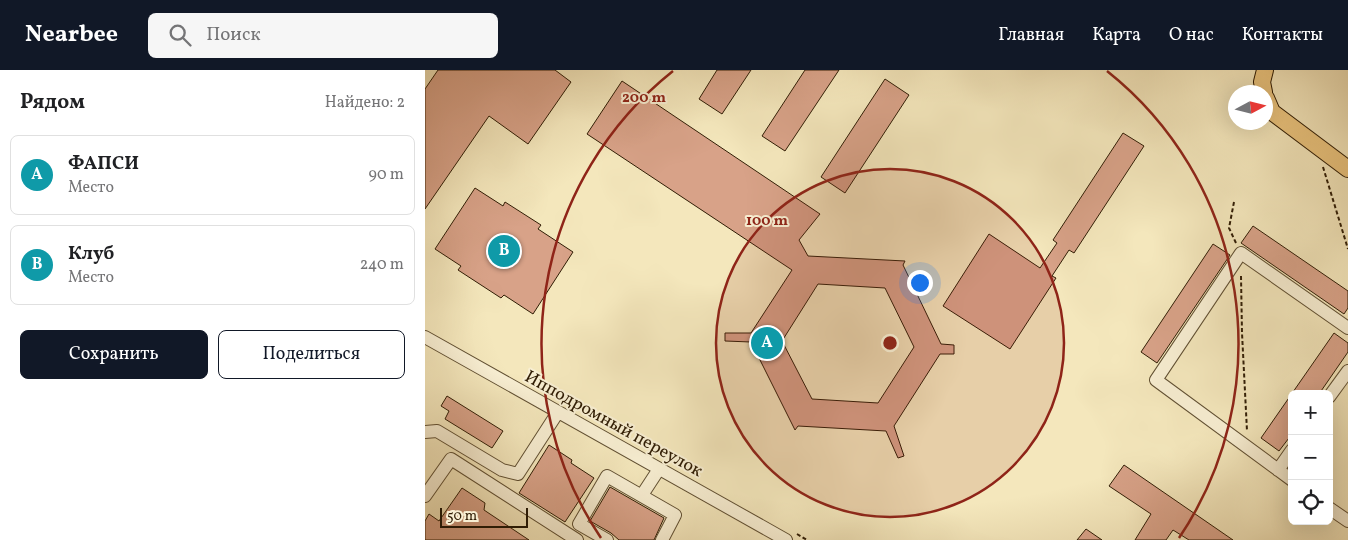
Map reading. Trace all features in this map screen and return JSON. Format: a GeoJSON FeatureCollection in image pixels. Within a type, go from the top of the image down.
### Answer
{"type":"FeatureCollection","features":[{"type":"Feature","properties":{"kind":"main road"},"geometry":{"type":"LineString","coordinates":[[1263,85],[1265,70]]}},
{"type":"Feature","properties":{"kind":"main road"},"geometry":{"type":"LineString","coordinates":[[1273,113],[1348,169]]}},
{"type":"Feature","properties":{"kind":"street"},"geometry":{"type":"LineString","coordinates":[[1288,477],[1156,380],[1241,253],[1348,328]]}},
{"type":"Feature","properties":{"kind":"street","name":"Ипподромный переулок"},"geometry":{"type":"LineString","coordinates":[[425,337],[785,540]]}},
{"type":"Feature","properties":{"kind":"street"},"geometry":{"type":"LineString","coordinates":[[1333,392],[1348,371]]}},
{"type":"Feature","properties":{"kind":"street"},"geometry":{"type":"LineString","coordinates":[[425,432],[437,431],[502,470],[518,474],[559,412]]}},
{"type":"Feature","properties":{"kind":"street"},"geometry":{"type":"LineString","coordinates":[[1278,470],[1288,456]]}},
{"type":"Feature","properties":{"kind":"street"},"geometry":{"type":"LineString","coordinates":[[425,496],[451,459],[577,540]]}},
{"type":"Feature","properties":{"kind":"street"},"geometry":{"type":"LineString","coordinates":[[643,495],[659,468]]}},
{"type":"Feature","properties":{"kind":"street"},"geometry":{"type":"LineString","coordinates":[[607,540],[579,524],[607,476],[675,515],[661,540]]}},
{"type":"Feature","properties":{"kind":"street"},"geometry":{"type":"LineString","coordinates":[[1333,511],[1348,521]]}},
{"type":"Feature","properties":{"kind":"path"},"geometry":{"type":"LineString","coordinates":[[1321,161],[1348,249]]}},
{"type":"Feature","properties":{"kind":"path"},"geometry":{"type":"LineString","coordinates":[[1234,202],[1229,228],[1241,253],[1242,333],[1248,448]]}},
{"type":"Feature","properties":{"kind":"building"},"geometry":{"type":"Polygon","coordinates":[[[438,70],[555,70],[571,82],[528,144],[489,116],[425,209],[425,89],[438,70]]]}},
{"type":"Feature","properties":{"kind":"building"},"geometry":{"type":"Polygon","coordinates":[[[717,70],[751,70],[722,114],[699,99],[717,70]]]}},
{"type":"Feature","properties":{"kind":"building"},"geometry":{"type":"Polygon","coordinates":[[[805,70],[839,70],[785,151],[762,136],[805,70]]]}},
{"type":"Feature","properties":{"kind":"building"},"geometry":{"type":"Polygon","coordinates":[[[885,79],[909,95],[845,193],[821,177],[885,79]]]}},
{"type":"Feature","properties":{"kind":"building"},"geometry":{"type":"Polygon","coordinates":[[[622,81],[820,214],[799,240],[808,256],[905,261],[903,265],[941,344],[954,345],[954,354],[940,354],[894,426],[904,456],[898,458],[886,431],[798,426],[795,430],[751,342],[725,341],[725,333],[751,333],[792,270],[587,134],[622,81]],[[818,284],[782,341],[812,399],[878,403],[914,347],[885,288],[818,284]]]}},
{"type":"Feature","properties":{"kind":"building"},"geometry":{"type":"Polygon","coordinates":[[[1123,133],[1144,146],[1074,253],[1069,250],[1052,276],[1056,278],[1010,349],[943,306],[989,234],[1040,268],[1057,243],[1053,240],[1123,133]]]}},
{"type":"Feature","properties":{"kind":"building"},"geometry":{"type":"Polygon","coordinates":[[[475,188],[503,206],[505,202],[541,225],[538,229],[573,252],[533,314],[504,295],[501,298],[458,270],[461,266],[435,249],[475,188]]]}},
{"type":"Feature","properties":{"kind":"building"},"geometry":{"type":"Polygon","coordinates":[[[1253,226],[1348,291],[1348,308],[1344,314],[1241,243],[1253,226]]]}},
{"type":"Feature","properties":{"kind":"building"},"geometry":{"type":"Polygon","coordinates":[[[1213,244],[1230,255],[1157,363],[1141,352],[1213,244]]]}},
{"type":"Feature","properties":{"kind":"building"},"geometry":{"type":"Polygon","coordinates":[[[1334,333],[1348,343],[1348,352],[1322,390],[1294,390],[1334,333]]]}},
{"type":"Feature","properties":{"kind":"building"},"geometry":{"type":"Polygon","coordinates":[[[447,396],[503,431],[492,448],[445,419],[449,411],[441,406],[447,396]]]}},
{"type":"Feature","properties":{"kind":"building"},"geometry":{"type":"Polygon","coordinates":[[[1288,399],[1288,439],[1279,451],[1261,438],[1288,399]]]}},
{"type":"Feature","properties":{"kind":"building"},"geometry":{"type":"Polygon","coordinates":[[[549,445],[572,460],[571,463],[594,478],[565,522],[519,493],[549,445]]]}},
{"type":"Feature","properties":{"kind":"building"},"geometry":{"type":"Polygon","coordinates":[[[1124,465],[1233,540],[1189,540],[1173,530],[1166,540],[1135,540],[1151,514],[1109,486],[1124,465]]]}},
{"type":"Feature","properties":{"kind":"building"},"geometry":{"type":"Polygon","coordinates":[[[610,487],[664,518],[654,540],[619,540],[590,521],[610,487]]]}},
{"type":"Feature","properties":{"kind":"building"},"geometry":{"type":"Polygon","coordinates":[[[462,488],[485,503],[484,510],[529,540],[425,540],[425,521],[429,514],[439,521],[462,488]]]}},
{"type":"Feature","properties":{"kind":"building"},"geometry":{"type":"Polygon","coordinates":[[[1086,529],[1102,540],[1077,540],[1086,529]]]}},
{"type":"Feature","properties":{"kind":"place","name":"Клуб"},"geometry":{"type":"Point","coordinates":[504,251]}},
{"type":"Feature","properties":{"kind":"place","name":"ФАПСИ"},"geometry":{"type":"Point","coordinates":[767,343]}}]}
